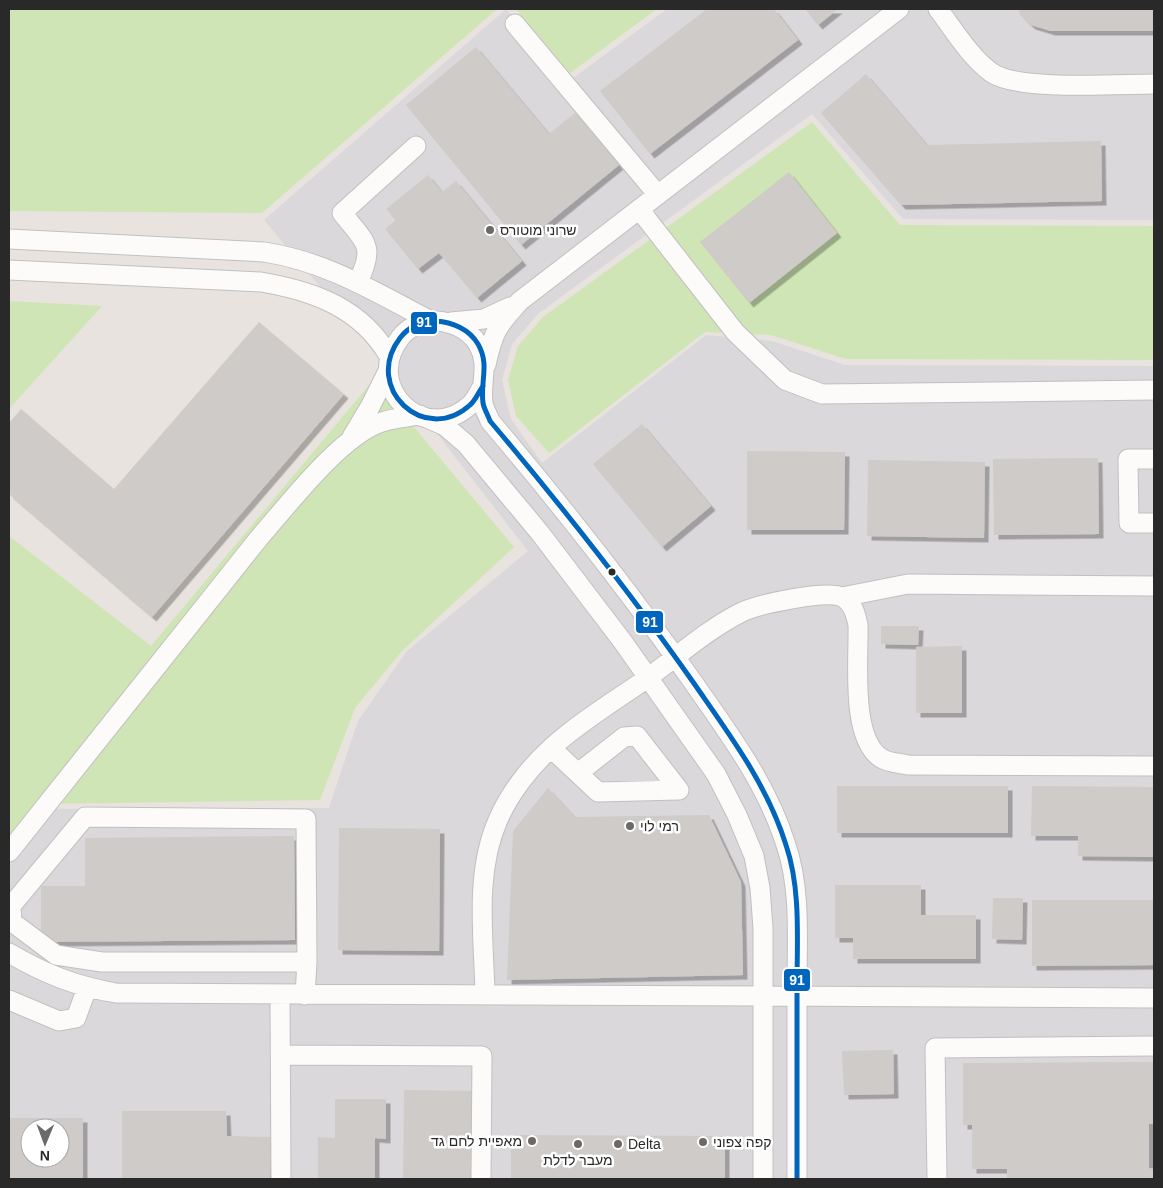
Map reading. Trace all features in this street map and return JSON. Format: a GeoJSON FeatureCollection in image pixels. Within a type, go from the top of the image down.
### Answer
{"type":"FeatureCollection","features":[{"type":"Feature","properties":{"kind":"street"},"geometry":{"type":"LineString","coordinates":[[347,444],[370,407],[388,364],[406,331],[414,326],[439,322],[484,320],[520,301],[899,9]]}},
{"type":"Feature","properties":{"kind":"street"},"geometry":{"type":"LineString","coordinates":[[938,9],[980,64],[1000,76],[1036,84],[1154,84]]}},
{"type":"Feature","properties":{"kind":"street"},"geometry":{"type":"LineString","coordinates":[[515,24],[658,195]]}},
{"type":"Feature","properties":{"kind":"street"},"geometry":{"type":"LineString","coordinates":[[358,282],[368,262],[368,246],[342,213],[416,146]]}},
{"type":"Feature","properties":{"kind":"street"},"geometry":{"type":"LineString","coordinates":[[639,209],[735,332],[785,380],[822,394],[1154,390]]}},
{"type":"Feature","properties":{"kind":"street"},"geometry":{"type":"LineString","coordinates":[[9,239],[264,252],[295,257],[358,282],[439,322],[467,331],[476,341],[482,352],[484,377],[483,404],[490,421],[567,512],[675,656],[745,756],[769,801],[787,846],[795,901],[797,1179]]}},
{"type":"Feature","properties":{"kind":"street"},"geometry":{"type":"LineString","coordinates":[[9,270],[261,282],[287,286],[344,309],[362,320],[379,339],[388,364],[391,389],[396,398],[409,410],[444,426],[466,444],[540,533],[648,677],[716,774],[738,815],[754,856],[760,888],[763,997],[763,1179]]}},
{"type":"Feature","properties":{"kind":"street"},"geometry":{"type":"LineString","coordinates":[[9,852],[259,538],[300,491],[347,444],[362,431],[382,422],[423,416],[450,417],[471,405],[484,377],[492,337],[503,320],[520,301]]}},
{"type":"Feature","properties":{"kind":"street"},"geometry":{"type":"LineString","coordinates":[[1154,459],[1128,459],[1128,523],[1154,523]]}},
{"type":"Feature","properties":{"kind":"street"},"geometry":{"type":"LineString","coordinates":[[485,995],[482,884],[488,848],[498,819],[518,786],[551,748],[675,656],[742,612],[766,604],[813,596],[842,597],[908,584],[1154,586]]}},
{"type":"Feature","properties":{"kind":"street"},"geometry":{"type":"LineString","coordinates":[[842,597],[856,613],[860,719],[863,732],[870,747],[882,759],[908,765],[1154,766]]}},
{"type":"Feature","properties":{"kind":"street"},"geometry":{"type":"LineString","coordinates":[[551,748],[598,792],[679,790],[637,736],[624,737],[578,773]]}},
{"type":"Feature","properties":{"kind":"street"},"geometry":{"type":"LineString","coordinates":[[305,995],[307,962],[306,819],[85,818],[12,906],[12,922],[56,955],[102,962],[307,962]]}},
{"type":"Feature","properties":{"kind":"street"},"geometry":{"type":"LineString","coordinates":[[9,953],[51,976],[87,988],[116,993],[1154,998]]}},
{"type":"Feature","properties":{"kind":"street"},"geometry":{"type":"LineString","coordinates":[[9,1000],[59,1021],[67,1021],[76,1018],[87,988]]}},
{"type":"Feature","properties":{"kind":"street"},"geometry":{"type":"LineString","coordinates":[[280,995],[281,1179]]}},
{"type":"Feature","properties":{"kind":"street"},"geometry":{"type":"LineString","coordinates":[[936,1179],[935,1048],[1154,1046]]}},
{"type":"Feature","properties":{"kind":"street"},"geometry":{"type":"LineString","coordinates":[[281,1055],[482,1056],[481,1179]]}},
{"type":"Feature","properties":{"kind":"shaded area"},"geometry":{"type":"Polygon","coordinates":[[[506,9],[569,81],[667,9],[1154,9],[1154,220],[903,219],[812,114],[539,313],[512,344],[502,380],[511,419],[542,463],[706,335],[772,341],[845,365],[1154,366],[1154,1179],[9,1179],[9,841],[35,809],[329,808],[358,721],[406,652],[528,551],[366,342],[264,220],[506,9]]]}},
{"type":"Feature","properties":{"kind":"green space"},"geometry":{"type":"Polygon","coordinates":[[[9,9],[497,9],[262,213],[9,211],[9,9]]]}},
{"type":"Feature","properties":{"kind":"green space"},"geometry":{"type":"Polygon","coordinates":[[[516,9],[657,9],[570,73],[516,9]]]}},
{"type":"Feature","properties":{"kind":"green space"},"geometry":{"type":"Polygon","coordinates":[[[812,122],[900,225],[1154,226],[1154,360],[846,359],[771,335],[705,332],[549,453],[516,416],[508,380],[518,346],[543,317],[812,122]]]}},
{"type":"Feature","properties":{"kind":"green space"},"geometry":{"type":"Polygon","coordinates":[[[9,301],[102,306],[9,409],[9,301]]]}},
{"type":"Feature","properties":{"kind":"green space"},"geometry":{"type":"Polygon","coordinates":[[[374,379],[514,547],[402,651],[355,708],[320,800],[35,804],[9,835],[9,536],[151,646],[374,379]]]}},
{"type":"Feature","properties":{"kind":"building"},"geometry":{"type":"Polygon","coordinates":[[[707,9],[774,9],[798,40],[650,154],[600,91],[707,9]]]}},
{"type":"Feature","properties":{"kind":"building"},"geometry":{"type":"Polygon","coordinates":[[[805,9],[838,9],[818,25],[805,9]]]}},
{"type":"Feature","properties":{"kind":"building"},"geometry":{"type":"Polygon","coordinates":[[[1019,9],[1154,9],[1154,31],[1051,31],[1031,25],[1020,15],[1019,9]]]}},
{"type":"Feature","properties":{"kind":"building"},"geometry":{"type":"Polygon","coordinates":[[[476,47],[549,134],[576,112],[619,165],[521,245],[406,105],[476,47]]]}},
{"type":"Feature","properties":{"kind":"building"},"geometry":{"type":"Polygon","coordinates":[[[866,74],[927,145],[1101,141],[1102,201],[901,205],[821,113],[866,74]]]}},
{"type":"Feature","properties":{"kind":"building"},"geometry":{"type":"Polygon","coordinates":[[[789,172],[837,233],[749,303],[700,242],[789,172]]]}},
{"type":"Feature","properties":{"kind":"building"},"geometry":{"type":"Polygon","coordinates":[[[428,175],[442,192],[456,181],[522,261],[477,298],[439,253],[418,269],[385,229],[396,220],[386,209],[428,175]]]}},
{"type":"Feature","properties":{"kind":"building"},"geometry":{"type":"Polygon","coordinates":[[[259,322],[344,394],[152,617],[9,494],[9,423],[21,409],[114,489],[259,322]]]}},
{"type":"Feature","properties":{"kind":"building"},"geometry":{"type":"Polygon","coordinates":[[[642,424],[711,506],[662,547],[593,464],[642,424]]]}},
{"type":"Feature","properties":{"kind":"building"},"geometry":{"type":"Polygon","coordinates":[[[747,451],[845,452],[844,530],[747,530],[747,451]]]}},
{"type":"Feature","properties":{"kind":"building"},"geometry":{"type":"Polygon","coordinates":[[[1098,458],[1099,534],[994,535],[993,459],[1098,458]]]}},
{"type":"Feature","properties":{"kind":"building"},"geometry":{"type":"Polygon","coordinates":[[[868,460],[985,462],[984,538],[867,536],[868,460]]]}},
{"type":"Feature","properties":{"kind":"building"},"geometry":{"type":"Polygon","coordinates":[[[881,626],[919,626],[918,645],[881,644],[881,626]]]}},
{"type":"Feature","properties":{"kind":"building"},"geometry":{"type":"Polygon","coordinates":[[[962,646],[962,713],[916,713],[916,647],[962,646]]]}},
{"type":"Feature","properties":{"kind":"building"},"geometry":{"type":"Polygon","coordinates":[[[837,786],[1008,786],[1008,833],[837,833],[837,786]]]}},
{"type":"Feature","properties":{"kind":"building"},"geometry":{"type":"Polygon","coordinates":[[[1032,786],[1154,787],[1154,857],[1078,856],[1078,836],[1031,836],[1032,786]]]}},
{"type":"Feature","properties":{"kind":"building"},"geometry":{"type":"Polygon","coordinates":[[[548,788],[575,817],[709,815],[741,882],[743,975],[507,980],[513,831],[548,788]]]}},
{"type":"Feature","properties":{"kind":"building"},"geometry":{"type":"Polygon","coordinates":[[[339,828],[440,829],[439,951],[338,950],[339,828]]]}},
{"type":"Feature","properties":{"kind":"building"},"geometry":{"type":"Polygon","coordinates":[[[294,836],[295,940],[41,942],[41,886],[85,886],[85,838],[294,836]]]}},
{"type":"Feature","properties":{"kind":"building"},"geometry":{"type":"Polygon","coordinates":[[[835,885],[921,885],[921,915],[976,915],[976,959],[853,959],[853,938],[835,938],[835,885]]]}},
{"type":"Feature","properties":{"kind":"building"},"geometry":{"type":"Polygon","coordinates":[[[993,898],[1023,898],[1022,940],[992,939],[993,898]]]}},
{"type":"Feature","properties":{"kind":"building"},"geometry":{"type":"Polygon","coordinates":[[[1032,900],[1154,900],[1154,965],[1032,966],[1032,900]]]}},
{"type":"Feature","properties":{"kind":"building"},"geometry":{"type":"Polygon","coordinates":[[[893,1050],[894,1094],[844,1095],[842,1051],[893,1050]]]}},
{"type":"Feature","properties":{"kind":"building"},"geometry":{"type":"Polygon","coordinates":[[[1154,1062],[1154,1124],[1149,1124],[1149,1168],[1154,1169],[1154,1179],[1007,1179],[1007,1169],[972,1169],[972,1125],[963,1125],[963,1063],[1154,1062]]]}},
{"type":"Feature","properties":{"kind":"building"},"geometry":{"type":"Polygon","coordinates":[[[404,1090],[474,1091],[472,1179],[403,1179],[404,1090]]]}},
{"type":"Feature","properties":{"kind":"building"},"geometry":{"type":"Polygon","coordinates":[[[335,1099],[386,1099],[386,1139],[375,1138],[375,1179],[318,1179],[318,1137],[335,1138],[335,1099]]]}},
{"type":"Feature","properties":{"kind":"building"},"geometry":{"type":"Polygon","coordinates":[[[122,1111],[226,1111],[227,1136],[271,1137],[270,1179],[122,1179],[122,1111]]]}},
{"type":"Feature","properties":{"kind":"building"},"geometry":{"type":"Polygon","coordinates":[[[9,1118],[20,1118],[20,1168],[70,1168],[70,1118],[83,1118],[83,1179],[9,1179],[9,1118]]]}},
{"type":"Feature","properties":{"kind":"building"},"geometry":{"type":"Polygon","coordinates":[[[511,1135],[725,1136],[725,1179],[511,1179],[511,1135]]]}},
{"type":"Feature","properties":{"kind":"transit line","name":"91"},"geometry":{"type":"LineString","coordinates":[[483,386],[482,388],[480,390],[476,398],[472,403],[453,416],[435,419],[418,415],[404,406],[394,392],[389,375],[390,357],[403,334],[416,325],[426,322],[448,323],[470,334],[482,352],[484,366],[484,373],[482,395],[484,407],[490,421],[543,484],[669,648],[746,760],[769,801],[778,823],[791,862],[797,915],[797,1179]]}},
{"type":"Feature","properties":{"kind":"place","name":"שרוני מוטורס"},"geometry":{"type":"Point","coordinates":[490,230]}},
{"type":"Feature","properties":{"kind":"place","name":"רמי לוי"},"geometry":{"type":"Point","coordinates":[630,826]}},
{"type":"Feature","properties":{"kind":"place","name":"מאפיית לחם גד"},"geometry":{"type":"Point","coordinates":[532,1141]}},
{"type":"Feature","properties":{"kind":"place","name":"קפה צפוני"},"geometry":{"type":"Point","coordinates":[703,1142]}},
{"type":"Feature","properties":{"kind":"place","name":"מעבר לדלת"},"geometry":{"type":"Point","coordinates":[578,1144]}},
{"type":"Feature","properties":{"kind":"place","name":"Delta"},"geometry":{"type":"Point","coordinates":[618,1144]}}]}
